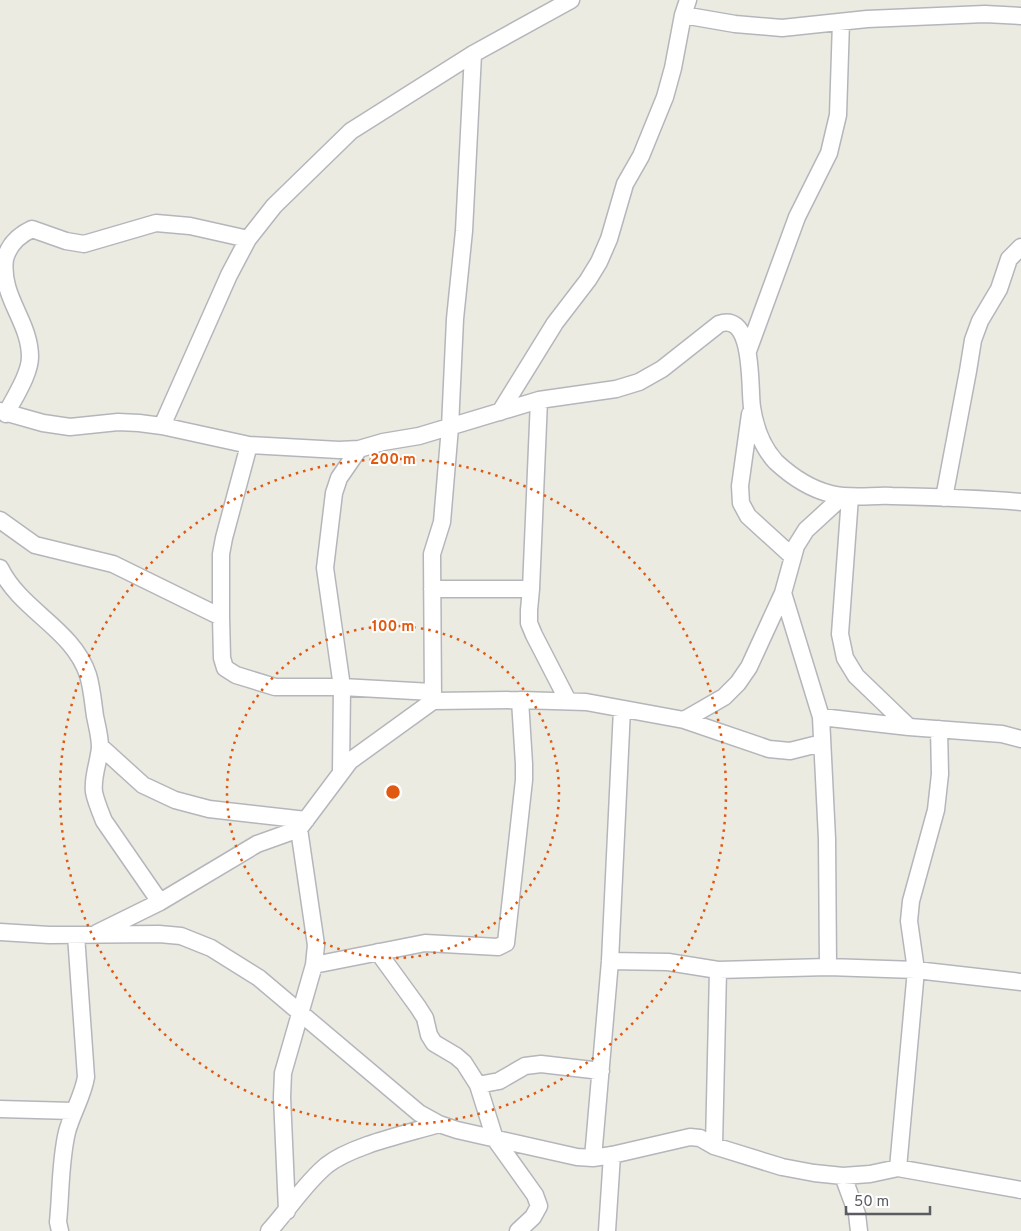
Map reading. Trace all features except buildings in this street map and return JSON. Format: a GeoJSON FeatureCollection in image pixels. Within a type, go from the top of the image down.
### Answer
{"type":"FeatureCollection","features":[{"type":"Feature","properties":{"kind":"street"},"geometry":{"type":"LineString","coordinates":[[162,426],[229,275],[248,239],[274,206],[352,132],[473,54],[571,0]]}},
{"type":"Feature","properties":{"kind":"street"},"geometry":{"type":"LineString","coordinates":[[500,412],[555,322],[588,280],[599,262],[609,239],[625,184],[641,156],[665,97],[686,8],[736,24],[782,28],[841,22],[985,14],[1021,16]]}},
{"type":"Feature","properties":{"kind":"street"},"geometry":{"type":"LineString","coordinates":[[748,351],[797,217],[829,153],[838,116],[841,22]]}},
{"type":"Feature","properties":{"kind":"street"},"geometry":{"type":"LineString","coordinates":[[432,696],[432,554],[442,522],[450,427],[455,319],[464,231],[473,54]]}},
{"type":"Feature","properties":{"kind":"street"},"geometry":{"type":"LineString","coordinates":[[248,239],[190,226],[156,223],[84,244],[66,241],[32,229],[22,234],[6,253],[2,270],[5,292],[26,337],[30,358],[26,372],[3,412],[43,423],[70,427],[118,422],[162,426],[249,445],[339,450],[359,449],[383,442],[419,436],[539,400],[616,389],[639,382],[662,369],[719,324],[726,322],[740,330],[748,351],[752,406],[756,427],[764,447],[777,462],[814,489],[846,497],[976,498],[1021,502]]}},
{"type":"Feature","properties":{"kind":"street"},"geometry":{"type":"LineString","coordinates":[[944,498],[973,340],[980,321],[999,289],[1009,259],[1021,246]]}},
{"type":"Feature","properties":{"kind":"street"},"geometry":{"type":"LineString","coordinates":[[539,400],[531,589],[528,610],[534,635],[568,701]]}},
{"type":"Feature","properties":{"kind":"street"},"geometry":{"type":"LineString","coordinates":[[752,406],[740,486],[741,503],[748,516],[793,557]]}},
{"type":"Feature","properties":{"kind":"street"},"geometry":{"type":"LineString","coordinates":[[249,445],[224,538],[222,554],[222,658],[226,668],[236,675],[274,687],[342,687],[432,696],[586,702],[684,720],[768,749],[790,751],[822,742]]}},
{"type":"Feature","properties":{"kind":"street"},"geometry":{"type":"LineString","coordinates":[[340,772],[342,687],[325,568],[334,493],[339,478],[359,449]]}},
{"type":"Feature","properties":{"kind":"street"},"geometry":{"type":"LineString","coordinates":[[684,720],[724,697],[738,683],[749,667],[783,593],[796,546],[806,530],[846,497]]}},
{"type":"Feature","properties":{"kind":"street"},"geometry":{"type":"LineString","coordinates":[[846,497],[840,634],[845,658],[856,676],[909,727]]}},
{"type":"Feature","properties":{"kind":"street"},"geometry":{"type":"LineString","coordinates":[[0,520],[35,545],[112,564],[221,617]]}},
{"type":"Feature","properties":{"kind":"street"},"geometry":{"type":"LineString","coordinates":[[0,568],[22,600],[70,643],[80,655],[89,676],[100,746],[94,780],[94,792],[98,806],[104,821],[160,902]]}},
{"type":"Feature","properties":{"kind":"street"},"geometry":{"type":"LineString","coordinates":[[432,589],[531,589]]}},
{"type":"Feature","properties":{"kind":"street"},"geometry":{"type":"LineString","coordinates":[[783,593],[821,717],[827,839],[828,967]]}},
{"type":"Feature","properties":{"kind":"street"},"geometry":{"type":"LineString","coordinates":[[93,935],[160,902],[257,844],[303,825],[340,772],[357,756],[432,696]]}},
{"type":"Feature","properties":{"kind":"street"},"geometry":{"type":"LineString","coordinates":[[314,965],[426,943],[498,947],[506,943],[524,780],[520,700]]}},
{"type":"Feature","properties":{"kind":"street"},"geometry":{"type":"LineString","coordinates":[[593,1158],[610,960],[622,709]]}},
{"type":"Feature","properties":{"kind":"street"},"geometry":{"type":"LineString","coordinates":[[821,717],[909,727],[1002,734],[1021,739]]}},
{"type":"Feature","properties":{"kind":"street"},"geometry":{"type":"LineString","coordinates":[[898,1168],[916,970],[909,921],[911,901],[936,810],[940,774],[939,729]]}},
{"type":"Feature","properties":{"kind":"street"},"geometry":{"type":"LineString","coordinates":[[100,746],[143,785],[175,800],[209,809],[303,825]]}},
{"type":"Feature","properties":{"kind":"street"},"geometry":{"type":"LineString","coordinates":[[287,1211],[282,1097],[283,1073],[314,965],[316,945],[303,825]]}},
{"type":"Feature","properties":{"kind":"street"},"geometry":{"type":"LineString","coordinates":[[0,932],[49,935],[160,934],[181,936],[211,948],[259,978],[300,1015],[419,1113],[439,1124],[494,1139],[558,1154],[593,1158],[690,1137],[700,1138],[714,1146],[782,1168],[844,1176],[870,1174],[898,1168],[1021,1190]]}},
{"type":"Feature","properties":{"kind":"street"},"geometry":{"type":"LineString","coordinates":[[60,1231],[58,1222],[64,1147],[74,1111],[85,1087],[86,1077],[76,935]]}},
{"type":"Feature","properties":{"kind":"street"},"geometry":{"type":"LineString","coordinates":[[378,952],[425,1018],[429,1035],[434,1043],[464,1063],[478,1085],[494,1139],[535,1195],[539,1206],[533,1217],[518,1231]]}},
{"type":"Feature","properties":{"kind":"street"},"geometry":{"type":"LineString","coordinates":[[610,960],[668,962],[718,970],[828,967],[916,970],[1021,982]]}},
{"type":"Feature","properties":{"kind":"street"},"geometry":{"type":"LineString","coordinates":[[714,1146],[718,970]]}},
{"type":"Feature","properties":{"kind":"street"},"geometry":{"type":"LineString","coordinates":[[478,1085],[499,1081],[526,1066],[541,1064],[601,1071]]}},
{"type":"Feature","properties":{"kind":"street"},"geometry":{"type":"LineString","coordinates":[[0,1109],[74,1111]]}},
{"type":"Feature","properties":{"kind":"street"},"geometry":{"type":"LineString","coordinates":[[270,1231],[310,1180],[327,1165],[344,1154],[439,1124]]}},
{"type":"Feature","properties":{"kind":"street"},"geometry":{"type":"LineString","coordinates":[[607,1231],[612,1155]]}},
{"type":"Feature","properties":{"kind":"street"},"geometry":{"type":"LineString","coordinates":[[844,1176],[857,1214],[860,1231]]}}]}
